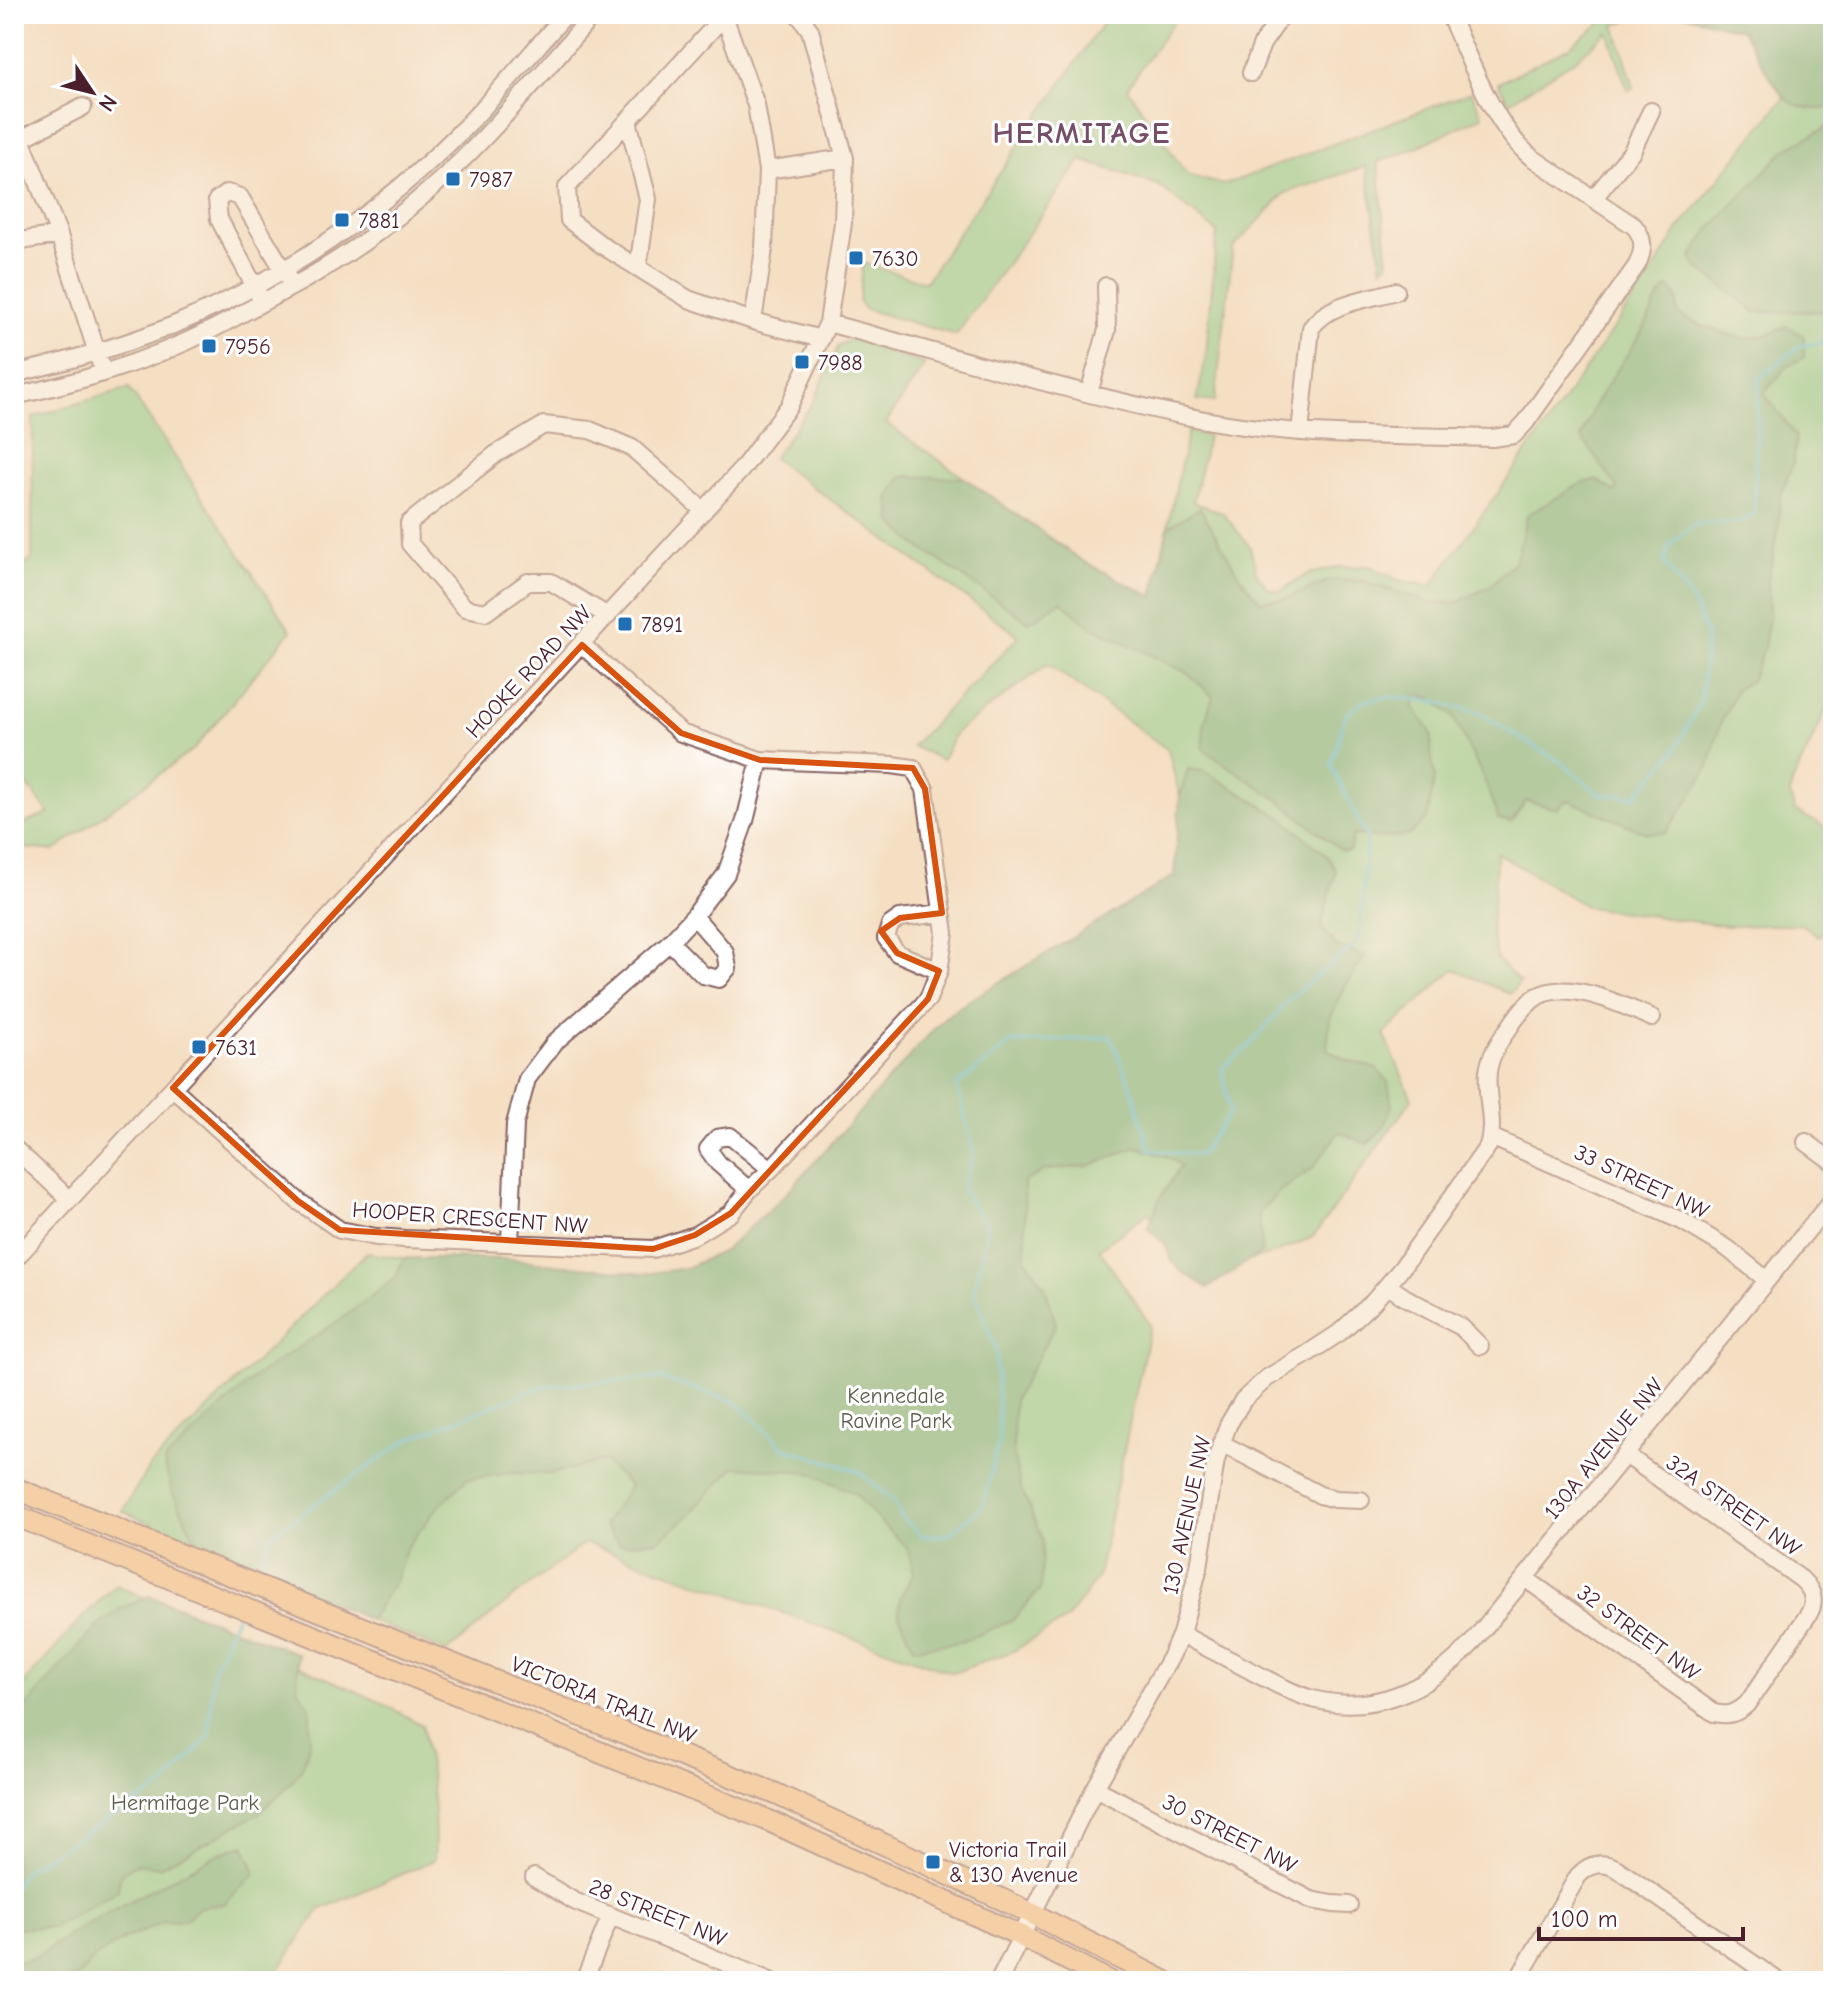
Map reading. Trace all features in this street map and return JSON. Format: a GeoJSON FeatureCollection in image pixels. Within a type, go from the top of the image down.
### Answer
{"type":"FeatureCollection","features":[{"type":"Feature","properties":{"kind":"main road","name":"VICTORIA TRAIL NW"},"geometry":{"type":"LineString","coordinates":[[20,1489],[776,1794],[1031,1913],[1164,1981]]}},
{"type":"Feature","properties":{"kind":"main road"},"geometry":{"type":"LineString","coordinates":[[14,1515],[767,1820],[1021,1936],[1109,1981]]}},
{"type":"Feature","properties":{"kind":"street"},"geometry":{"type":"LineString","coordinates":[[14,374],[97,352],[175,324],[284,270],[384,200],[432,158],[464,128],[566,14]]}},
{"type":"Feature","properties":{"kind":"street"},"geometry":{"type":"LineString","coordinates":[[14,396],[138,361],[208,332],[319,272],[368,240],[444,177],[511,108],[594,14]]}},
{"type":"Feature","properties":{"kind":"street","name":"HOOKE ROAD NW"},"geometry":{"type":"LineString","coordinates":[[14,1260],[704,511],[742,469],[789,406],[828,323],[843,223],[845,158],[810,30],[798,14]]}},
{"type":"Feature","properties":{"kind":"street"},"geometry":{"type":"LineString","coordinates":[[1251,73],[1262,44],[1283,14]]}},
{"type":"Feature","properties":{"kind":"street"},"geometry":{"type":"LineString","coordinates":[[828,323],[1089,393],[1201,419],[1300,432],[1492,438],[1514,435],[1637,265],[1643,243],[1640,232],[1634,226],[1531,157],[1505,129],[1449,14]]}},
{"type":"Feature","properties":{"kind":"street"},"geometry":{"type":"LineString","coordinates":[[753,321],[764,249],[767,170],[756,105],[725,15],[567,187],[569,220],[603,246],[688,299],[753,321],[821,339]]}},
{"type":"Feature","properties":{"kind":"street"},"geometry":{"type":"LineString","coordinates":[[83,107],[18,133],[59,235],[102,372]]}},
{"type":"Feature","properties":{"kind":"street"},"geometry":{"type":"LineString","coordinates":[[1594,198],[1632,151],[1651,111]]}},
{"type":"Feature","properties":{"kind":"street"},"geometry":{"type":"LineString","coordinates":[[628,121],[648,199],[638,268]]}},
{"type":"Feature","properties":{"kind":"street"},"geometry":{"type":"LineString","coordinates":[[767,170],[845,158]]}},
{"type":"Feature","properties":{"kind":"street"},"geometry":{"type":"LineString","coordinates":[[263,302],[219,219],[217,200],[227,193],[240,197],[293,286]]}},
{"type":"Feature","properties":{"kind":"street"},"geometry":{"type":"LineString","coordinates":[[14,242],[59,235]]}},
{"type":"Feature","properties":{"kind":"street"},"geometry":{"type":"LineString","coordinates":[[1089,393],[1107,330],[1106,286]]}},
{"type":"Feature","properties":{"kind":"street"},"geometry":{"type":"LineString","coordinates":[[1300,432],[1311,328],[1328,311],[1396,291]]}},
{"type":"Feature","properties":{"kind":"street"},"geometry":{"type":"LineString","coordinates":[[608,616],[551,582],[528,582],[486,612],[465,608],[410,544],[409,523],[496,454],[544,425],[590,430],[632,448],[704,511]]}},
{"type":"Feature","properties":{"kind":"street","name":"HOOPER CRESCENT NW"},"geometry":{"type":"LineString","coordinates":[[173,1088],[298,1201],[340,1230],[376,1237],[653,1249],[695,1235],[731,1213],[928,999],[939,971],[945,933],[925,789],[913,768],[760,760],[681,733],[582,645]]}},
{"type":"Feature","properties":{"kind":"street"},"geometry":{"type":"LineString","coordinates":[[510,1243],[515,1124],[527,1079],[555,1042],[670,942],[726,874],[745,821],[760,760]]}},
{"type":"Feature","properties":{"kind":"street"},"geometry":{"type":"LineString","coordinates":[[939,971],[897,953],[886,938],[890,925],[900,918],[942,913]]}},
{"type":"Feature","properties":{"kind":"street"},"geometry":{"type":"LineString","coordinates":[[670,942],[703,975],[719,979],[728,968],[725,952],[694,916]]}},
{"type":"Feature","properties":{"kind":"street"},"geometry":{"type":"LineString","coordinates":[[1491,1137],[1488,1066],[1500,1040],[1529,1003],[1551,991],[1563,991],[1601,998],[1652,1018]]}},
{"type":"Feature","properties":{"kind":"street"},"geometry":{"type":"LineString","coordinates":[[749,1190],[718,1163],[708,1149],[717,1138],[730,1136],[771,1169]]}},
{"type":"Feature","properties":{"kind":"street","name":"33 STREET NW"},"geometry":{"type":"LineString","coordinates":[[1491,1137],[1682,1221],[1727,1248],[1767,1280]]}},
{"type":"Feature","properties":{"kind":"street","name":"130 AVENUE NW"},"geometry":{"type":"LineString","coordinates":[[999,1981],[1095,1788],[1181,1634],[1199,1567],[1216,1460],[1235,1411],[1255,1387],[1339,1333],[1388,1286],[1483,1155],[1491,1137]]}},
{"type":"Feature","properties":{"kind":"street"},"geometry":{"type":"LineString","coordinates":[[1806,1142],[1833,1162]]}},
{"type":"Feature","properties":{"kind":"street"},"geometry":{"type":"LineString","coordinates":[[14,1148],[69,1199]]}},
{"type":"Feature","properties":{"kind":"street","name":"130A AVENUE NW"},"geometry":{"type":"LineString","coordinates":[[1181,1634],[1284,1688],[1312,1698],[1346,1703],[1386,1699],[1429,1681],[1458,1659],[1526,1579],[1833,1199]]}},
{"type":"Feature","properties":{"kind":"street"},"geometry":{"type":"LineString","coordinates":[[1388,1286],[1461,1327],[1480,1346]]}},
{"type":"Feature","properties":{"kind":"street"},"geometry":{"type":"LineString","coordinates":[[1221,1443],[1320,1495],[1361,1500]]}},
{"type":"Feature","properties":{"kind":"street","name":"32A STREET NW"},"geometry":{"type":"LineString","coordinates":[[1626,1455],[1801,1579],[1813,1595],[1814,1602],[1808,1615],[1747,1704],[1729,1715]]}},
{"type":"Feature","properties":{"kind":"street","name":"32 STREET NW"},"geometry":{"type":"LineString","coordinates":[[1526,1579],[1706,1708],[1714,1713],[1729,1715]]}},
{"type":"Feature","properties":{"kind":"street","name":"30 STREET NW"},"geometry":{"type":"LineString","coordinates":[[1095,1788],[1311,1900],[1349,1905]]}},
{"type":"Feature","properties":{"kind":"street"},"geometry":{"type":"LineString","coordinates":[[1517,1981],[1578,1876],[1585,1869],[1600,1864],[1616,1868],[1778,1981]]}},
{"type":"Feature","properties":{"kind":"street","name":"28 STREET NW"},"geometry":{"type":"LineString","coordinates":[[534,1877],[574,1901],[610,1917],[770,1981]]}},
{"type":"Feature","properties":{"kind":"street"},"geometry":{"type":"LineString","coordinates":[[584,1981],[610,1917]]}},
{"type":"Feature","properties":{"kind":"highlighted area"},"geometry":{"type":"Polygon","coordinates":[[[582,645],[681,733],[760,760],[913,768],[925,789],[942,913],[900,918],[881,931],[897,953],[939,971],[928,999],[731,1213],[695,1235],[653,1249],[340,1230],[298,1201],[173,1088],[582,645]]]}},
{"type":"Feature","properties":{"kind":"green space"},"geometry":{"type":"Polygon","coordinates":[[[575,14],[586,14],[456,158],[446,164],[442,159],[495,105],[575,14]]]}},
{"type":"Feature","properties":{"kind":"green space"},"geometry":{"type":"Polygon","coordinates":[[[1109,14],[1179,14],[1127,88],[1187,175],[1224,185],[1471,92],[1483,116],[1378,162],[1388,264],[1382,268],[1366,166],[1285,193],[1233,248],[1215,402],[1197,400],[1206,355],[1217,232],[1158,185],[1081,160],[956,335],[864,309],[859,302],[863,263],[925,282],[1109,14]]]}},
{"type":"Feature","properties":{"kind":"green space"},"geometry":{"type":"Polygon","coordinates":[[[1613,14],[1643,14],[1615,25],[1634,87],[1628,91],[1608,32],[1576,59],[1509,102],[1498,83],[1568,48],[1613,14]]]}},
{"type":"Feature","properties":{"kind":"green space","name":"Kennedale Ravine Park"},"geometry":{"type":"Polygon","coordinates":[[[1680,14],[1833,14],[1833,696],[1790,793],[1794,810],[1830,830],[1833,827],[1833,925],[1819,936],[1801,924],[1727,926],[1587,907],[1497,853],[1491,931],[1498,961],[1520,982],[1510,994],[1454,969],[1384,1034],[1412,1099],[1313,1237],[1276,1253],[1214,1270],[1148,1213],[1099,1249],[1150,1325],[1098,1576],[1067,1619],[1013,1651],[953,1673],[585,1543],[447,1652],[122,1511],[150,1466],[366,1253],[404,1258],[510,1259],[640,1275],[686,1268],[724,1251],[786,1194],[944,1018],[1174,876],[1180,797],[1168,750],[1048,664],[956,732],[942,760],[912,746],[1019,636],[773,458],[814,401],[839,345],[852,339],[925,364],[886,423],[1084,562],[1153,597],[1188,431],[1208,436],[1193,502],[1223,513],[1250,547],[1257,574],[1269,589],[1280,591],[1308,574],[1339,567],[1369,566],[1398,580],[1431,586],[1543,430],[1658,264],[1678,230],[1784,98],[1742,30],[1680,14]]]}},
{"type":"Feature","properties":{"kind":"green space"},"geometry":{"type":"Polygon","coordinates":[[[1680,14],[1833,14],[1833,107],[1799,106],[1784,97],[1742,30],[1680,14]]]}},
{"type":"Feature","properties":{"kind":"green space"},"geometry":{"type":"Polygon","coordinates":[[[1833,124],[1833,311],[1755,312],[1696,266],[1691,258],[1709,230],[1786,149],[1833,124]]]}},
{"type":"Feature","properties":{"kind":"green space"},"geometry":{"type":"Polygon","coordinates":[[[1669,287],[1677,296],[1678,314],[1702,326],[1744,339],[1766,335],[1787,326],[1804,336],[1804,357],[1787,367],[1764,393],[1796,436],[1794,461],[1781,495],[1778,532],[1768,580],[1769,618],[1764,648],[1751,681],[1736,690],[1720,725],[1709,766],[1665,833],[1647,833],[1567,800],[1557,809],[1526,801],[1511,822],[1498,819],[1484,779],[1453,716],[1430,697],[1415,695],[1414,707],[1432,734],[1435,777],[1427,819],[1409,835],[1383,838],[1353,835],[1350,850],[1342,851],[1280,801],[1204,750],[1205,723],[1213,697],[1188,673],[1090,626],[1061,601],[1029,622],[915,544],[892,522],[889,498],[902,476],[964,478],[1084,562],[1153,597],[1168,527],[1200,508],[1241,578],[1260,601],[1287,598],[1328,581],[1360,580],[1431,603],[1458,602],[1490,586],[1516,560],[1527,515],[1584,482],[1597,480],[1616,492],[1618,488],[1581,437],[1595,404],[1643,330],[1661,294],[1669,287]]]}},
{"type":"Feature","properties":{"kind":"green space"},"geometry":{"type":"Polygon","coordinates":[[[129,388],[291,631],[194,749],[54,851],[14,847],[14,828],[49,813],[14,768],[14,571],[32,560],[33,417],[129,388]]]}},
{"type":"Feature","properties":{"kind":"green space"},"geometry":{"type":"Polygon","coordinates":[[[1188,769],[1204,771],[1281,817],[1327,856],[1336,871],[1321,927],[1337,947],[1365,956],[1347,983],[1330,1019],[1327,1049],[1346,1060],[1377,1069],[1388,1082],[1392,1106],[1383,1129],[1367,1144],[1339,1132],[1312,1169],[1280,1191],[1259,1212],[1262,1252],[1208,1288],[1181,1271],[1172,1261],[1165,1244],[1148,1228],[1160,1198],[1181,1166],[1170,1158],[1137,1147],[1089,1166],[1045,1170],[1024,1182],[1026,1259],[1045,1287],[1056,1324],[1014,1400],[1013,1453],[1020,1486],[1043,1541],[1041,1588],[1013,1620],[961,1642],[914,1648],[899,1615],[900,1597],[914,1573],[907,1547],[855,1493],[808,1472],[734,1467],[686,1518],[658,1541],[620,1544],[603,1525],[630,1486],[604,1461],[551,1474],[511,1473],[467,1479],[440,1505],[407,1547],[395,1581],[370,1620],[198,1546],[171,1489],[164,1461],[256,1376],[344,1317],[395,1278],[404,1258],[510,1259],[644,1274],[686,1268],[724,1251],[786,1194],[944,1018],[1174,876],[1180,796],[1188,769]]]}},
{"type":"Feature","properties":{"kind":"green space","name":"Hermitage Park"},"geometry":{"type":"Polygon","coordinates":[[[116,1585],[378,1701],[422,1725],[435,1825],[434,1860],[319,1910],[271,1981],[14,1981],[14,1695],[116,1585]]]}},
{"type":"Feature","properties":{"kind":"green space"},"geometry":{"type":"Polygon","coordinates":[[[150,1596],[298,1654],[297,1688],[310,1707],[310,1741],[303,1766],[289,1785],[259,1813],[159,1867],[136,1864],[121,1873],[118,1890],[53,1927],[14,1928],[14,1721],[93,1630],[121,1608],[150,1596]]]}},
{"type":"Feature","properties":{"kind":"green space"},"geometry":{"type":"Polygon","coordinates":[[[244,1845],[255,1874],[224,1904],[199,1907],[185,1920],[162,1922],[128,1937],[95,1957],[80,1976],[65,1981],[14,1981],[14,1957],[18,1962],[36,1957],[83,1926],[218,1854],[244,1845]]]}},
{"type":"Feature","properties":{"kind":"waterway"},"geometry":{"type":"LineString","coordinates":[[254,1577],[272,1534],[407,1440],[543,1386],[659,1378],[736,1402],[784,1448],[858,1471],[894,1501],[901,1517],[923,1536],[948,1535],[983,1506],[999,1440],[996,1350],[974,1291],[987,1225],[962,1190],[974,1153],[957,1085],[1011,1043],[1111,1037],[1131,1087],[1150,1150],[1200,1155],[1230,1112],[1222,1068],[1251,1044],[1289,999],[1355,945],[1360,932],[1367,838],[1331,765],[1345,716],[1363,701],[1390,697],[1433,701],[1479,713],[1562,763],[1600,795],[1636,796],[1674,752],[1701,701],[1706,635],[1694,604],[1664,562],[1671,543],[1695,524],[1742,522],[1754,514],[1759,379],[1799,346],[1833,341]]}},
{"type":"Feature","properties":{"kind":"waterway"},"geometry":{"type":"LineString","coordinates":[[14,1888],[25,1870],[165,1785],[209,1736],[213,1670],[237,1614]]}},
{"type":"Feature","properties":{"kind":"place","name":"7987"},"geometry":{"type":"Point","coordinates":[453,179]}},
{"type":"Feature","properties":{"kind":"place","name":"7881"},"geometry":{"type":"Point","coordinates":[342,220]}},
{"type":"Feature","properties":{"kind":"place","name":"7630"},"geometry":{"type":"Point","coordinates":[856,258]}},
{"type":"Feature","properties":{"kind":"place","name":"7956"},"geometry":{"type":"Point","coordinates":[209,346]}},
{"type":"Feature","properties":{"kind":"place","name":"7988"},"geometry":{"type":"Point","coordinates":[802,362]}},
{"type":"Feature","properties":{"kind":"place","name":"7891"},"geometry":{"type":"Point","coordinates":[625,624]}},
{"type":"Feature","properties":{"kind":"place","name":"7631"},"geometry":{"type":"Point","coordinates":[199,1047]}},
{"type":"Feature","properties":{"kind":"place","name":"Victoria Trail & 130 Avenue"},"geometry":{"type":"Point","coordinates":[933,1862]}},
{"type":"Feature","properties":{"kind":"district","name":"HERMITAGE"},"geometry":{"type":"Point","coordinates":[1082,133]}}]}
